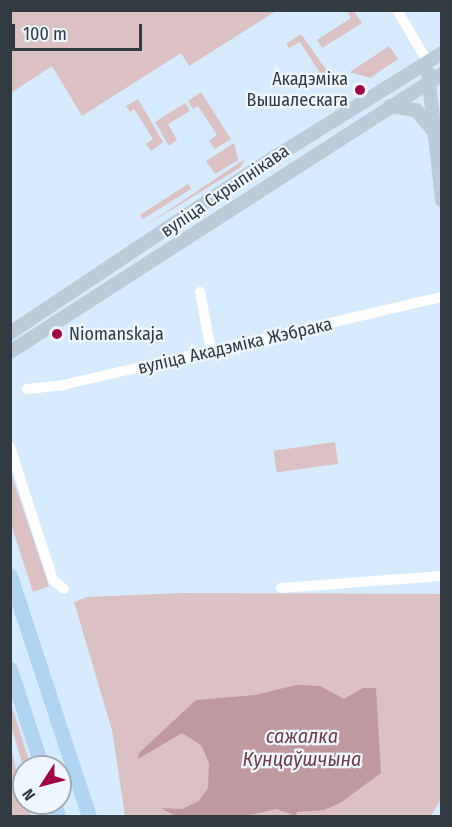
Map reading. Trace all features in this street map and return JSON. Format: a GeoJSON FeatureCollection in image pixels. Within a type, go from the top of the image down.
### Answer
{"type":"FeatureCollection","features":[{"type":"Feature","properties":{"kind":"main road","name":"вуліца Скрыпнікава"},"geometry":{"type":"LineString","coordinates":[[10,333],[441,53]]}},
{"type":"Feature","properties":{"kind":"main road"},"geometry":{"type":"LineString","coordinates":[[427,61],[435,77],[435,134],[441,200]]}},
{"type":"Feature","properties":{"kind":"main road","name":"вуліца Скрыпнікава"},"geometry":{"type":"LineString","coordinates":[[10,352],[435,77]]}},
{"type":"Feature","properties":{"kind":"main road"},"geometry":{"type":"LineString","coordinates":[[388,106],[416,110],[435,134]]}},
{"type":"Feature","properties":{"kind":"main road"},"geometry":{"type":"LineString","coordinates":[[10,576],[89,816]]}},
{"type":"Feature","properties":{"kind":"main road"},"geometry":{"type":"LineString","coordinates":[[10,669],[38,755]]}},
{"type":"Feature","properties":{"kind":"street"},"geometry":{"type":"LineString","coordinates":[[397,10],[427,61]]}},
{"type":"Feature","properties":{"kind":"street"},"geometry":{"type":"LineString","coordinates":[[200,292],[211,351]]}},
{"type":"Feature","properties":{"kind":"street","name":"вуліца Акадэміка Жэбрака"},"geometry":{"type":"LineString","coordinates":[[27,389],[63,385],[441,297]]}},
{"type":"Feature","properties":{"kind":"street"},"geometry":{"type":"LineString","coordinates":[[10,447],[54,580],[64,589]]}},
{"type":"Feature","properties":{"kind":"street"},"geometry":{"type":"LineString","coordinates":[[281,588],[441,576]]}},
{"type":"Feature","properties":{"kind":"shaded area"},"geometry":{"type":"Polygon","coordinates":[[[11,10],[276,11],[189,66],[181,53],[82,116],[52,66],[11,93],[11,10]]]}},
{"type":"Feature","properties":{"kind":"shaded area"},"geometry":{"type":"Polygon","coordinates":[[[347,11],[354,11],[362,23],[322,48],[317,40],[351,18],[347,11]]]}},
{"type":"Feature","properties":{"kind":"shaded area"},"geometry":{"type":"Polygon","coordinates":[[[301,34],[327,71],[315,87],[310,80],[320,73],[300,42],[289,48],[286,44],[301,34]]]}},
{"type":"Feature","properties":{"kind":"shaded area"},"geometry":{"type":"Polygon","coordinates":[[[389,46],[398,59],[370,78],[350,72],[389,46]]]}},
{"type":"Feature","properties":{"kind":"shaded area"},"geometry":{"type":"Polygon","coordinates":[[[201,92],[231,139],[215,149],[209,141],[217,135],[198,106],[193,109],[188,101],[201,92]]]}},
{"type":"Feature","properties":{"kind":"shaded area"},"geometry":{"type":"Polygon","coordinates":[[[138,99],[163,142],[151,151],[146,144],[153,139],[134,109],[130,112],[126,106],[138,99]]]}},
{"type":"Feature","properties":{"kind":"shaded area"},"geometry":{"type":"Polygon","coordinates":[[[185,103],[190,111],[168,124],[177,140],[169,146],[155,122],[185,103]]]}},
{"type":"Feature","properties":{"kind":"shaded area"},"geometry":{"type":"Polygon","coordinates":[[[234,143],[238,160],[215,174],[206,161],[234,143]]]}},
{"type":"Feature","properties":{"kind":"shaded area"},"geometry":{"type":"Polygon","coordinates":[[[245,159],[241,167],[145,226],[154,220],[245,159]]]}},
{"type":"Feature","properties":{"kind":"shaded area"},"geometry":{"type":"Polygon","coordinates":[[[188,184],[191,189],[143,219],[140,215],[188,184]]]}},
{"type":"Feature","properties":{"kind":"shaded area"},"geometry":{"type":"Polygon","coordinates":[[[335,442],[338,464],[277,472],[274,451],[335,442]]]}},
{"type":"Feature","properties":{"kind":"shaded area"},"geometry":{"type":"Polygon","coordinates":[[[11,473],[49,586],[33,592],[11,524],[11,473]]]}},
{"type":"Feature","properties":{"kind":"shaded area"},"geometry":{"type":"Polygon","coordinates":[[[182,593],[442,594],[442,797],[431,816],[125,816],[112,730],[74,602],[87,597],[182,593]]]}},
{"type":"Feature","properties":{"kind":"shaded area"},"geometry":{"type":"Polygon","coordinates":[[[11,704],[27,755],[20,755],[11,726],[11,704]]]}},
{"type":"Feature","properties":{"kind":"shaded area"},"geometry":{"type":"Polygon","coordinates":[[[11,748],[12,815],[32,816],[11,816],[11,748]]]}},
{"type":"Feature","properties":{"kind":"water","name":"сажалка Кунцаўшчына"},"geometry":{"type":"Polygon","coordinates":[[[296,685],[320,686],[344,699],[363,688],[376,688],[381,773],[340,803],[324,810],[297,812],[296,816],[276,809],[246,816],[175,816],[161,808],[182,809],[199,801],[208,788],[209,763],[201,745],[182,733],[138,759],[139,753],[196,700],[255,695],[296,685]]]}},
{"type":"Feature","properties":{"kind":"place","name":"Акадэміка Вышалескага"},"geometry":{"type":"Point","coordinates":[360,90]}},
{"type":"Feature","properties":{"kind":"place","name":"Niomanskaja"},"geometry":{"type":"Point","coordinates":[57,334]}}]}
